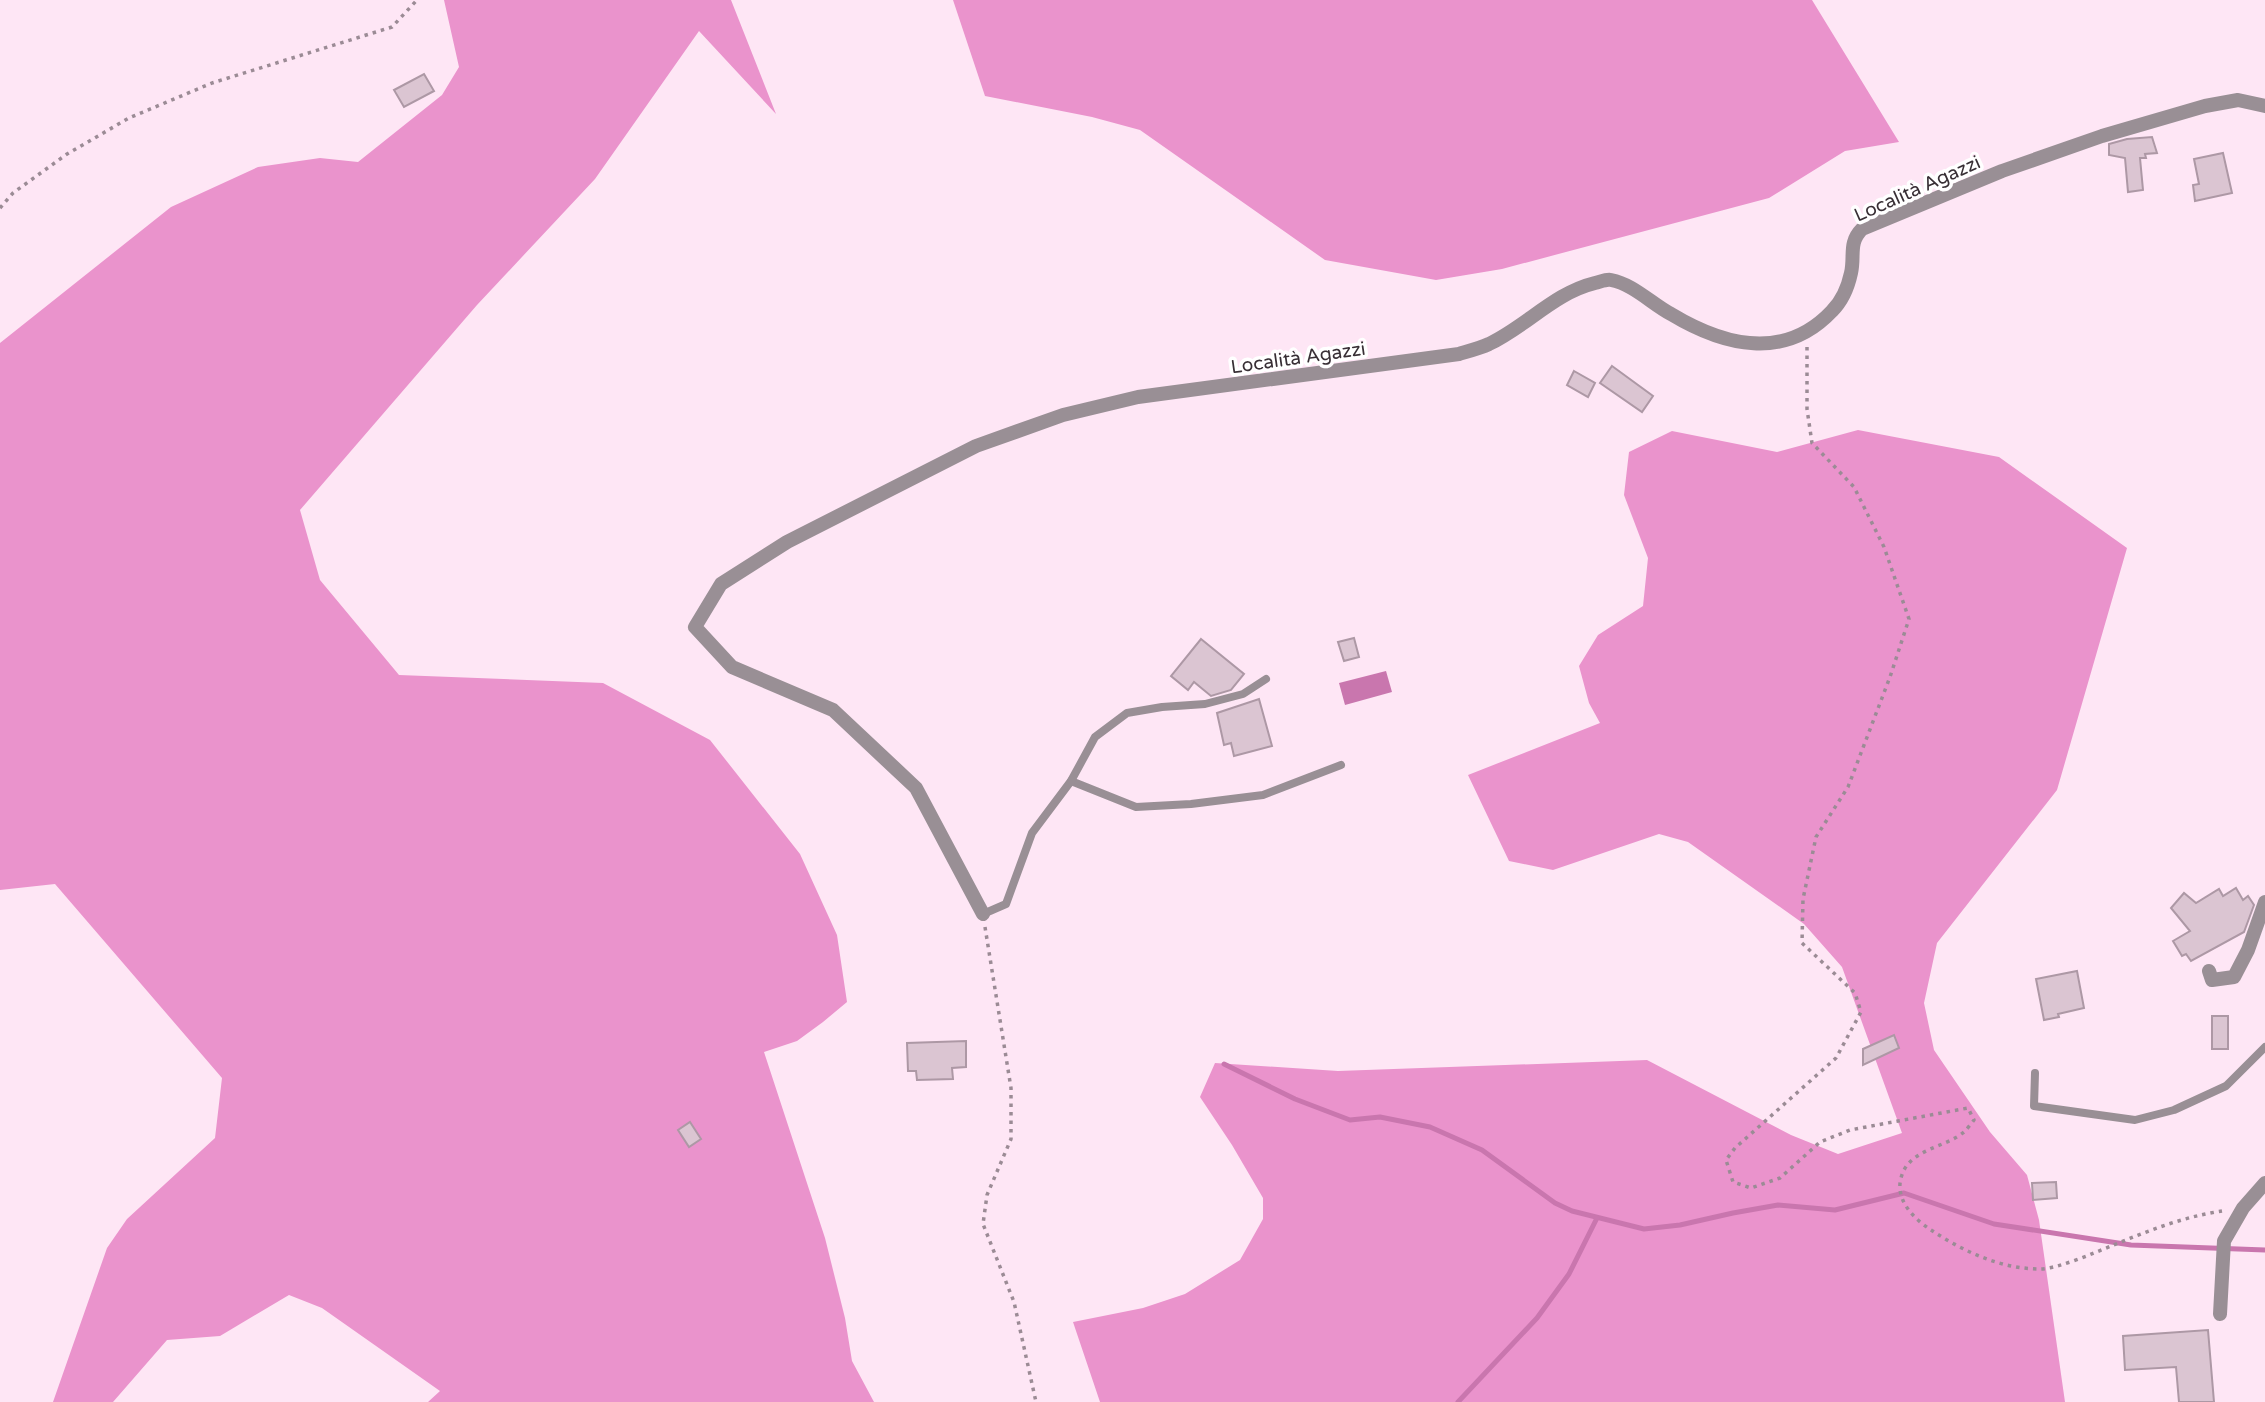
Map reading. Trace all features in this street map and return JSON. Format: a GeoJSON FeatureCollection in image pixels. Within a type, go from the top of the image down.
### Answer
{"type":"FeatureCollection","features":[{"type":"Feature","properties":{"kind":"street","name":"Località Agazzi"},"geometry":{"type":"LineString","coordinates":[[983,914],[916,788],[833,710],[732,667],[695,627],[721,584],[787,542],[976,446],[1063,415],[1138,397],[1459,354],[1490,344],[1565,294],[1609,279],[1634,290],[1672,316],[1718,336],[1754,345],[1793,340],[1833,310],[1844,294],[1851,273],[1854,237],[1862,229],[2002,171],[2102,136],[2205,106],[2238,100],[2265,106]]}},
{"type":"Feature","properties":{"kind":"street"},"geometry":{"type":"LineString","coordinates":[[2209,971],[2212,980],[2234,977],[2248,950],[2265,902]]}},
{"type":"Feature","properties":{"kind":"street"},"geometry":{"type":"LineString","coordinates":[[2220,1314],[2224,1241],[2244,1208],[2265,1183]]}},
{"type":"Feature","properties":{"kind":"lane"},"geometry":{"type":"LineString","coordinates":[[983,914],[1006,904],[1032,833],[1071,781],[1095,737],[1127,713],[1205,704],[1243,694],[1266,679]]}},
{"type":"Feature","properties":{"kind":"lane"},"geometry":{"type":"LineString","coordinates":[[1071,781],[1136,807],[1191,804],[1263,795],[1341,765]]}},
{"type":"Feature","properties":{"kind":"lane"},"geometry":{"type":"LineString","coordinates":[[2035,1073],[2034,1105],[2135,1120],[2174,1110],[2226,1086],[2265,1047]]}},
{"type":"Feature","properties":{"kind":"path"},"geometry":{"type":"LineString","coordinates":[[0,208],[13,193],[67,154],[130,118],[212,83],[392,27],[417,0]]}},
{"type":"Feature","properties":{"kind":"path"},"geometry":{"type":"LineString","coordinates":[[1807,331],[1807,409],[1812,443],[1854,487],[1884,547],[1909,618],[1890,677],[1847,787],[1816,837],[1803,899],[1801,943],[1855,993],[1861,1012],[1836,1058],[1726,1160],[1733,1182],[1751,1188],[1780,1178],[1820,1142],[1850,1130],[1968,1108],[1974,1120],[1963,1133],[1927,1149],[1911,1161],[1901,1178],[1902,1200],[1920,1222],[1950,1243],[1989,1261],[2041,1269],[2088,1256],[2189,1216],[2244,1208]]}},
{"type":"Feature","properties":{"kind":"path"},"geometry":{"type":"LineString","coordinates":[[983,914],[1012,1088],[1012,1139],[987,1195],[983,1224],[1014,1302],[1036,1402]]}},
{"type":"Feature","properties":{"kind":"shaded area"},"geometry":{"type":"Polygon","coordinates":[[[444,0],[731,0],[776,114],[699,31],[595,179],[477,305],[300,510],[320,580],[399,675],[603,683],[710,740],[800,854],[837,935],[847,1002],[797,1041],[764,1052],[825,1238],[845,1318],[852,1361],[874,1402],[428,1402],[440,1391],[322,1308],[289,1295],[220,1336],[167,1340],[113,1402],[53,1402],[107,1248],[127,1219],[215,1138],[222,1078],[55,884],[0,890],[0,343],[171,207],[258,167],[320,158],[358,162],[442,95],[459,67],[444,0]]]}},
{"type":"Feature","properties":{"kind":"shaded area"},"geometry":{"type":"Polygon","coordinates":[[[953,0],[1812,0],[1899,142],[1845,151],[1769,198],[1502,269],[1436,280],[1325,260],[1140,130],[1092,117],[985,96],[953,0]]]}},
{"type":"Feature","properties":{"kind":"shaded area"},"geometry":{"type":"Polygon","coordinates":[[[1858,430],[1999,457],[2127,548],[2057,790],[1937,943],[1924,1003],[1934,1050],[1990,1132],[2027,1175],[2039,1220],[2065,1402],[1100,1402],[1073,1322],[1143,1308],[1185,1294],[1240,1260],[1263,1219],[1263,1198],[1200,1097],[1215,1063],[1338,1071],[1647,1060],[1791,1135],[1838,1154],[1902,1133],[1842,967],[1804,924],[1688,842],[1659,834],[1553,870],[1509,861],[1468,775],[1600,723],[1589,703],[1579,666],[1598,635],[1643,606],[1648,558],[1624,495],[1629,452],[1672,431],[1777,452],[1858,430]]]}},
{"type":"Feature","properties":{"kind":"shaded area"},"geometry":{"type":"Polygon","coordinates":[[[1386,671],[1392,692],[1345,705],[1339,683],[1386,671]]]}},
{"type":"Feature","properties":{"kind":"building"},"geometry":{"type":"Polygon","coordinates":[[[424,74],[434,91],[404,107],[394,90],[424,74]]]}},
{"type":"Feature","properties":{"kind":"building"},"geometry":{"type":"Polygon","coordinates":[[[2152,137],[2157,153],[2145,154],[2146,158],[2140,158],[2143,190],[2128,192],[2125,158],[2109,155],[2109,144],[2152,137]]]}},
{"type":"Feature","properties":{"kind":"building"},"geometry":{"type":"Polygon","coordinates":[[[2223,153],[2232,193],[2195,201],[2193,185],[2199,184],[2194,159],[2223,153]]]}},
{"type":"Feature","properties":{"kind":"building"},"geometry":{"type":"Polygon","coordinates":[[[1612,366],[1653,396],[1642,412],[1600,383],[1612,366]]]}},
{"type":"Feature","properties":{"kind":"building"},"geometry":{"type":"Polygon","coordinates":[[[1574,371],[1595,383],[1588,397],[1567,385],[1574,371]]]}},
{"type":"Feature","properties":{"kind":"building"},"geometry":{"type":"Polygon","coordinates":[[[1354,638],[1359,657],[1344,661],[1338,642],[1354,638]]]}},
{"type":"Feature","properties":{"kind":"building"},"geometry":{"type":"Polygon","coordinates":[[[1201,639],[1244,674],[1231,690],[1211,696],[1194,682],[1188,690],[1171,676],[1201,639]]]}},
{"type":"Feature","properties":{"kind":"building"},"geometry":{"type":"Polygon","coordinates":[[[1259,699],[1272,746],[1234,756],[1231,743],[1224,745],[1217,713],[1259,699]]]}},
{"type":"Feature","properties":{"kind":"building"},"geometry":{"type":"Polygon","coordinates":[[[2236,888],[2243,900],[2248,896],[2254,905],[2244,932],[2191,961],[2186,954],[2182,956],[2173,941],[2190,931],[2171,908],[2184,893],[2196,903],[2219,889],[2223,896],[2236,888]]]}},
{"type":"Feature","properties":{"kind":"building"},"geometry":{"type":"Polygon","coordinates":[[[2077,971],[2084,1008],[2044,1020],[2036,979],[2077,971]]]}},
{"type":"Feature","properties":{"kind":"building"},"geometry":{"type":"Polygon","coordinates":[[[2212,1016],[2228,1016],[2228,1049],[2212,1049],[2212,1016]]]}},
{"type":"Feature","properties":{"kind":"building"},"geometry":{"type":"Polygon","coordinates":[[[1894,1035],[1899,1048],[1863,1065],[1863,1049],[1894,1035]]]}},
{"type":"Feature","properties":{"kind":"building"},"geometry":{"type":"Polygon","coordinates":[[[966,1041],[966,1067],[952,1068],[953,1079],[917,1080],[916,1071],[908,1071],[907,1043],[966,1041]]]}},
{"type":"Feature","properties":{"kind":"building"},"geometry":{"type":"Polygon","coordinates":[[[690,1122],[701,1139],[689,1147],[678,1130],[690,1122]]]}},
{"type":"Feature","properties":{"kind":"building"},"geometry":{"type":"Polygon","coordinates":[[[2056,1182],[2057,1198],[2033,1200],[2032,1183],[2056,1182]]]}},
{"type":"Feature","properties":{"kind":"building"},"geometry":{"type":"Polygon","coordinates":[[[2208,1330],[2214,1402],[2179,1402],[2176,1367],[2125,1370],[2123,1336],[2208,1330]]]}},
{"type":"Feature","properties":{"kind":"waterway"},"geometry":{"type":"LineString","coordinates":[[1224,1064],[1295,1099],[1350,1120],[1380,1117],[1430,1127],[1482,1150],[1555,1203],[1572,1211],[1644,1229],[1680,1225],[1778,1205],[1835,1210],[1904,1193],[1994,1224],[2131,1245],[2265,1250]]}},
{"type":"Feature","properties":{"kind":"waterway"},"geometry":{"type":"LineString","coordinates":[[1458,1402],[1537,1318],[1569,1274],[1597,1218]]}}]}
